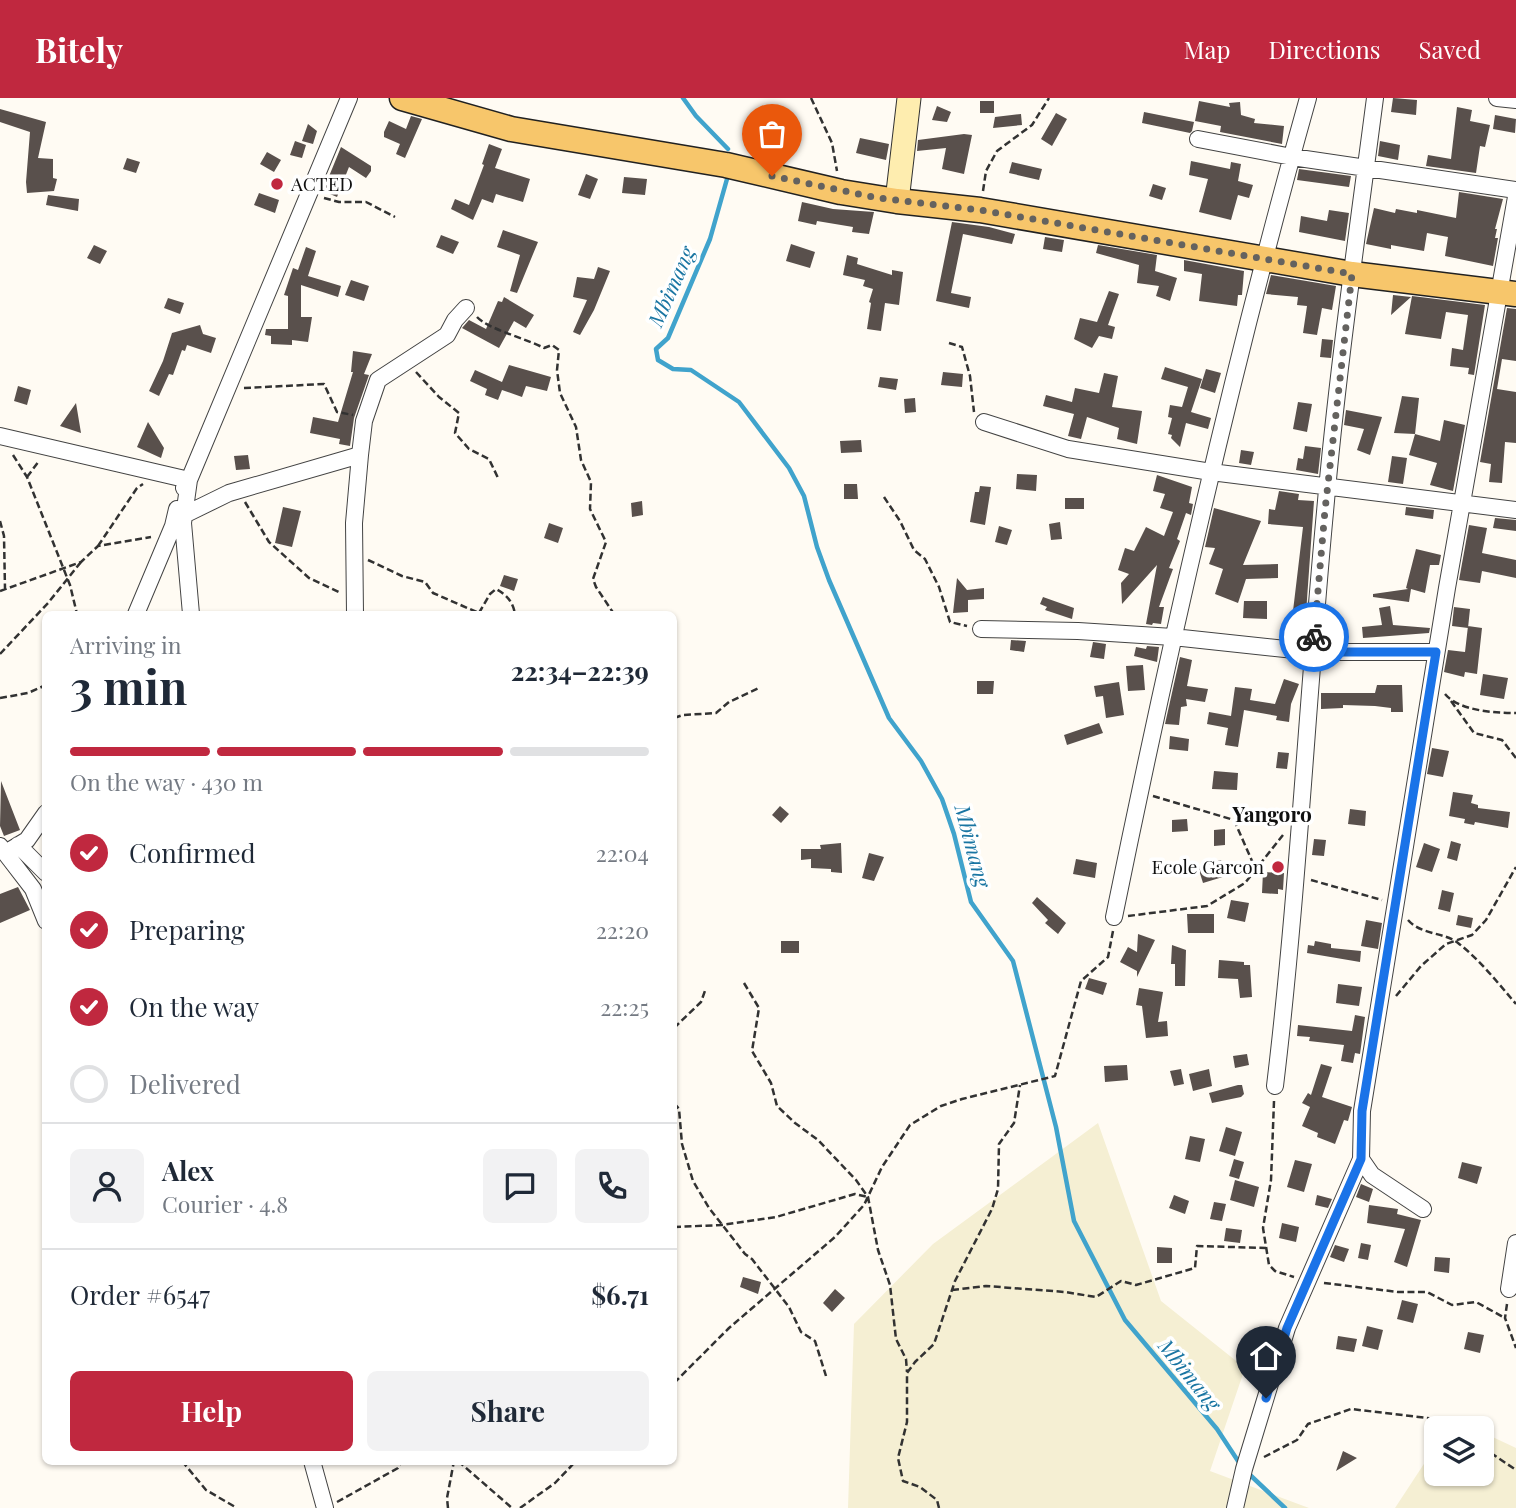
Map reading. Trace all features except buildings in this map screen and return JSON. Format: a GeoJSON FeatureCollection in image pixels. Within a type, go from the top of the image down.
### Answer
{"type":"FeatureCollection","features":[{"type":"Feature","properties":{"kind":"main road"},"geometry":{"type":"LineString","coordinates":[[402,98],[511,129],[726,165],[841,192],[980,210],[1352,274],[1508,293]]}},
{"type":"Feature","properties":{"kind":"street"},"geometry":{"type":"LineString","coordinates":[[137,611],[178,521],[189,480],[349,98]]}},
{"type":"Feature","properties":{"kind":"street"},"geometry":{"type":"LineString","coordinates":[[897,201],[909,98]]}},
{"type":"Feature","properties":{"kind":"street"},"geometry":{"type":"LineString","coordinates":[[1114,917],[1210,472],[1308,98]]}},
{"type":"Feature","properties":{"kind":"street"},"geometry":{"type":"LineString","coordinates":[[1275,1086],[1288,975],[1327,488],[1375,98]]}},
{"type":"Feature","properties":{"kind":"street"},"geometry":{"type":"LineString","coordinates":[[1497,98],[1516,100]]}},
{"type":"Feature","properties":{"kind":"street"},"geometry":{"type":"LineString","coordinates":[[1198,139],[1292,157],[1516,190]]}},
{"type":"Feature","properties":{"kind":"street"},"geometry":{"type":"LineString","coordinates":[[1235,1508],[1287,1328],[1361,1159],[1362,1111],[1376,1019],[1462,504],[1508,293],[1516,197]]}},
{"type":"Feature","properties":{"kind":"street"},"geometry":{"type":"LineString","coordinates":[[355,607],[354,551],[360,455],[365,418],[378,380],[447,335],[466,308]]}},
{"type":"Feature","properties":{"kind":"street"},"geometry":{"type":"LineString","coordinates":[[984,422],[1068,449],[1327,488],[1516,510]]}},
{"type":"Feature","properties":{"kind":"street"},"geometry":{"type":"LineString","coordinates":[[0,436],[189,480]]}},
{"type":"Feature","properties":{"kind":"street"},"geometry":{"type":"LineString","coordinates":[[178,521],[235,492],[360,455]]}},
{"type":"Feature","properties":{"kind":"street"},"geometry":{"type":"LineString","coordinates":[[178,521],[191,611]]}},
{"type":"Feature","properties":{"kind":"street"},"geometry":{"type":"LineString","coordinates":[[981,629],[1173,637],[1313,652],[1436,652]]}},
{"type":"Feature","properties":{"kind":"street"},"geometry":{"type":"LineString","coordinates":[[8,848],[27,840],[42,819]]}},
{"type":"Feature","properties":{"kind":"street"},"geometry":{"type":"LineString","coordinates":[[8,848],[42,870]]}},
{"type":"Feature","properties":{"kind":"street"},"geometry":{"type":"LineString","coordinates":[[8,848],[33,889],[42,911]]}},
{"type":"Feature","properties":{"kind":"street"},"geometry":{"type":"LineString","coordinates":[[1361,1159],[1372,1175],[1423,1209]]}},
{"type":"Feature","properties":{"kind":"street"},"geometry":{"type":"LineString","coordinates":[[1509,1289],[1516,1242]]}},
{"type":"Feature","properties":{"kind":"street"},"geometry":{"type":"LineString","coordinates":[[313,1465],[325,1507]]}},
{"type":"Feature","properties":{"kind":"path"},"geometry":{"type":"LineString","coordinates":[[811,98],[832,143],[841,192]]}},
{"type":"Feature","properties":{"kind":"path"},"geometry":{"type":"LineString","coordinates":[[980,210],[986,171],[998,151],[1032,125],[1049,98]]}},
{"type":"Feature","properties":{"kind":"path"},"geometry":{"type":"LineString","coordinates":[[307,193],[339,202],[366,202],[396,217]]}},
{"type":"Feature","properties":{"kind":"path"},"geometry":{"type":"LineString","coordinates":[[466,308],[483,323],[544,348],[552,345],[559,350],[557,370],[560,393],[576,427],[582,460],[591,482],[590,509],[606,542],[593,579],[612,611]]}},
{"type":"Feature","properties":{"kind":"path"},"geometry":{"type":"LineString","coordinates":[[949,343],[962,347],[970,376],[974,415],[984,422]]}},
{"type":"Feature","properties":{"kind":"path"},"geometry":{"type":"LineString","coordinates":[[410,358],[409,364],[439,397],[459,413],[455,433],[469,449],[489,459],[499,480]]}},
{"type":"Feature","properties":{"kind":"path"},"geometry":{"type":"LineString","coordinates":[[227,388],[265,389],[324,384],[337,412],[365,418]]}},
{"type":"Feature","properties":{"kind":"path"},"geometry":{"type":"LineString","coordinates":[[0,436],[27,477],[76,611]]}},
{"type":"Feature","properties":{"kind":"path"},"geometry":{"type":"LineString","coordinates":[[27,477],[50,447]]}},
{"type":"Feature","properties":{"kind":"path"},"geometry":{"type":"LineString","coordinates":[[0,654],[98,546],[137,488],[161,473]]}},
{"type":"Feature","properties":{"kind":"path"},"geometry":{"type":"LineString","coordinates":[[235,492],[269,542],[309,578],[355,607]]}},
{"type":"Feature","properties":{"kind":"path"},"geometry":{"type":"LineString","coordinates":[[884,497],[900,521],[914,550],[925,559],[939,587],[950,622],[981,629]]}},
{"type":"Feature","properties":{"kind":"path"},"geometry":{"type":"LineString","coordinates":[[0,521],[4,536],[5,589]]}},
{"type":"Feature","properties":{"kind":"path"},"geometry":{"type":"LineString","coordinates":[[98,546],[149,539],[178,521]]}},
{"type":"Feature","properties":{"kind":"path"},"geometry":{"type":"LineString","coordinates":[[354,551],[402,576],[425,582],[433,593],[472,611]]}},
{"type":"Feature","properties":{"kind":"path"},"geometry":{"type":"LineString","coordinates":[[0,591],[81,562]]}},
{"type":"Feature","properties":{"kind":"path"},"geometry":{"type":"LineString","coordinates":[[480,611],[496,589],[505,593],[514,605],[515,611]]}},
{"type":"Feature","properties":{"kind":"path"},"geometry":{"type":"LineString","coordinates":[[1432,677],[1474,733],[1502,740],[1516,758]]}},
{"type":"Feature","properties":{"kind":"path"},"geometry":{"type":"LineString","coordinates":[[0,698],[28,693],[42,687]]}},
{"type":"Feature","properties":{"kind":"path"},"geometry":{"type":"LineString","coordinates":[[677,717],[716,713],[729,702],[759,688]]}},
{"type":"Feature","properties":{"kind":"path"},"geometry":{"type":"LineString","coordinates":[[1451,701],[1468,707],[1516,713]]}},
{"type":"Feature","properties":{"kind":"path"},"geometry":{"type":"LineString","coordinates":[[1141,783],[1153,797],[1234,820],[1256,870]]}},
{"type":"Feature","properties":{"kind":"path"},"geometry":{"type":"LineString","coordinates":[[677,1379],[729,1328],[835,1237],[863,1205],[882,1167],[910,1125],[941,1106],[961,1099],[1055,1076],[1081,981],[1108,957],[1114,917],[1152,915],[1207,906],[1245,883],[1301,809]]}},
{"type":"Feature","properties":{"kind":"path"},"geometry":{"type":"LineString","coordinates":[[1376,1019],[1421,966],[1446,944],[1472,935],[1486,920],[1516,867]]}},
{"type":"Feature","properties":{"kind":"path"},"geometry":{"type":"LineString","coordinates":[[1296,875],[1395,904],[1411,924],[1456,941],[1516,1004]]}},
{"type":"Feature","properties":{"kind":"path"},"geometry":{"type":"LineString","coordinates":[[744,983],[759,1008],[752,1051],[771,1083],[777,1106],[818,1140],[868,1196],[878,1250],[890,1285],[896,1339],[905,1359],[907,1373],[907,1422],[898,1458],[900,1469],[903,1481],[920,1487],[937,1500],[939,1508]]}},
{"type":"Feature","properties":{"kind":"path"},"geometry":{"type":"LineString","coordinates":[[677,1025],[701,1002],[706,988]]}},
{"type":"Feature","properties":{"kind":"path"},"geometry":{"type":"LineString","coordinates":[[907,1373],[934,1344],[951,1290],[992,1209],[998,1189],[999,1144],[1014,1123],[1020,1085]]}},
{"type":"Feature","properties":{"kind":"path"},"geometry":{"type":"LineString","coordinates":[[677,1108],[682,1144],[693,1181],[722,1225],[789,1307],[802,1332],[815,1341],[826,1376]]}},
{"type":"Feature","properties":{"kind":"path"},"geometry":{"type":"LineString","coordinates":[[677,1227],[722,1225],[776,1217],[855,1194],[868,1196]]}},
{"type":"Feature","properties":{"kind":"path"},"geometry":{"type":"LineString","coordinates":[[951,1290],[986,1286],[1096,1297],[1121,1281],[1136,1285],[1195,1268],[1197,1246],[1266,1248]]}},
{"type":"Feature","properties":{"kind":"path"},"geometry":{"type":"LineString","coordinates":[[1509,1289],[1504,1318],[1516,1348]]}},
{"type":"Feature","properties":{"kind":"path"},"geometry":{"type":"LineString","coordinates":[[1252,1445],[1258,1460],[1297,1440],[1308,1424],[1351,1409],[1424,1418]]}},
{"type":"Feature","properties":{"kind":"path"},"geometry":{"type":"LineString","coordinates":[[1494,1455],[1516,1470]]}},
{"type":"Feature","properties":{"kind":"path"},"geometry":{"type":"LineString","coordinates":[[185,1465],[206,1490],[237,1508]]}},
{"type":"Feature","properties":{"kind":"path"},"geometry":{"type":"LineString","coordinates":[[325,1507],[400,1465]]}},
{"type":"Feature","properties":{"kind":"path"},"geometry":{"type":"LineString","coordinates":[[447,1508],[455,1465]]}},
{"type":"Feature","properties":{"kind":"path"},"geometry":{"type":"LineString","coordinates":[[461,1465],[512,1508]]}},
{"type":"Feature","properties":{"kind":"path"},"geometry":{"type":"LineString","coordinates":[[520,1508],[555,1483],[572,1465]]}},
{"type":"Feature","properties":{"kind":"shaded area"},"geometry":{"type":"Polygon","coordinates":[[[1098,1123],[1161,1301],[1245,1368],[1210,1471],[1309,1508],[848,1508],[854,1324],[933,1244],[1098,1123]]]}},
{"type":"Feature","properties":{"kind":"shaded area"},"geometry":{"type":"Polygon","coordinates":[[[1494,1438],[1516,1448],[1516,1508],[1395,1508],[1424,1464],[1424,1486],[1494,1486],[1494,1438]]]}},
{"type":"Feature","properties":{"kind":"waterway","name":"Mbimang"},"geometry":{"type":"LineString","coordinates":[[683,98],[696,116],[728,149]]}},
{"type":"Feature","properties":{"kind":"waterway","name":"Mbimang"},"geometry":{"type":"LineString","coordinates":[[727,179],[710,239],[668,338],[656,349],[658,360],[673,369],[691,370],[739,402],[789,468],[804,496],[829,580],[889,718],[921,761],[942,799],[971,902],[1013,961],[1056,1127],[1074,1221],[1125,1320],[1217,1429],[1240,1464]]}},
{"type":"Feature","properties":{"kind":"waterway","name":"Mbimang"},"geometry":{"type":"LineString","coordinates":[[1248,1473],[1285,1508]]}},
{"type":"Feature","properties":{"kind":"way so far"},"geometry":{"type":"LineString","coordinates":[[772,176],[841,192],[980,210],[1352,274],[1325,510],[1314,637]]}},
{"type":"Feature","properties":{"kind":"place","name":"ACTED"},"geometry":{"type":"Point","coordinates":[277,184]}},
{"type":"Feature","properties":{"kind":"place","name":"Ecole Garcon"},"geometry":{"type":"Point","coordinates":[1278,867]}},
{"type":"Feature","properties":{"kind":"district","name":"Yangoro"},"geometry":{"type":"Point","coordinates":[1272,815]}},
{"type":"Feature","properties":{"kind":"route"},"geometry":{"type":"LineString","coordinates":[[1266,1398],[1287,1328],[1361,1159],[1362,1111],[1436,652],[1313,652],[1314,637]]}}]}
